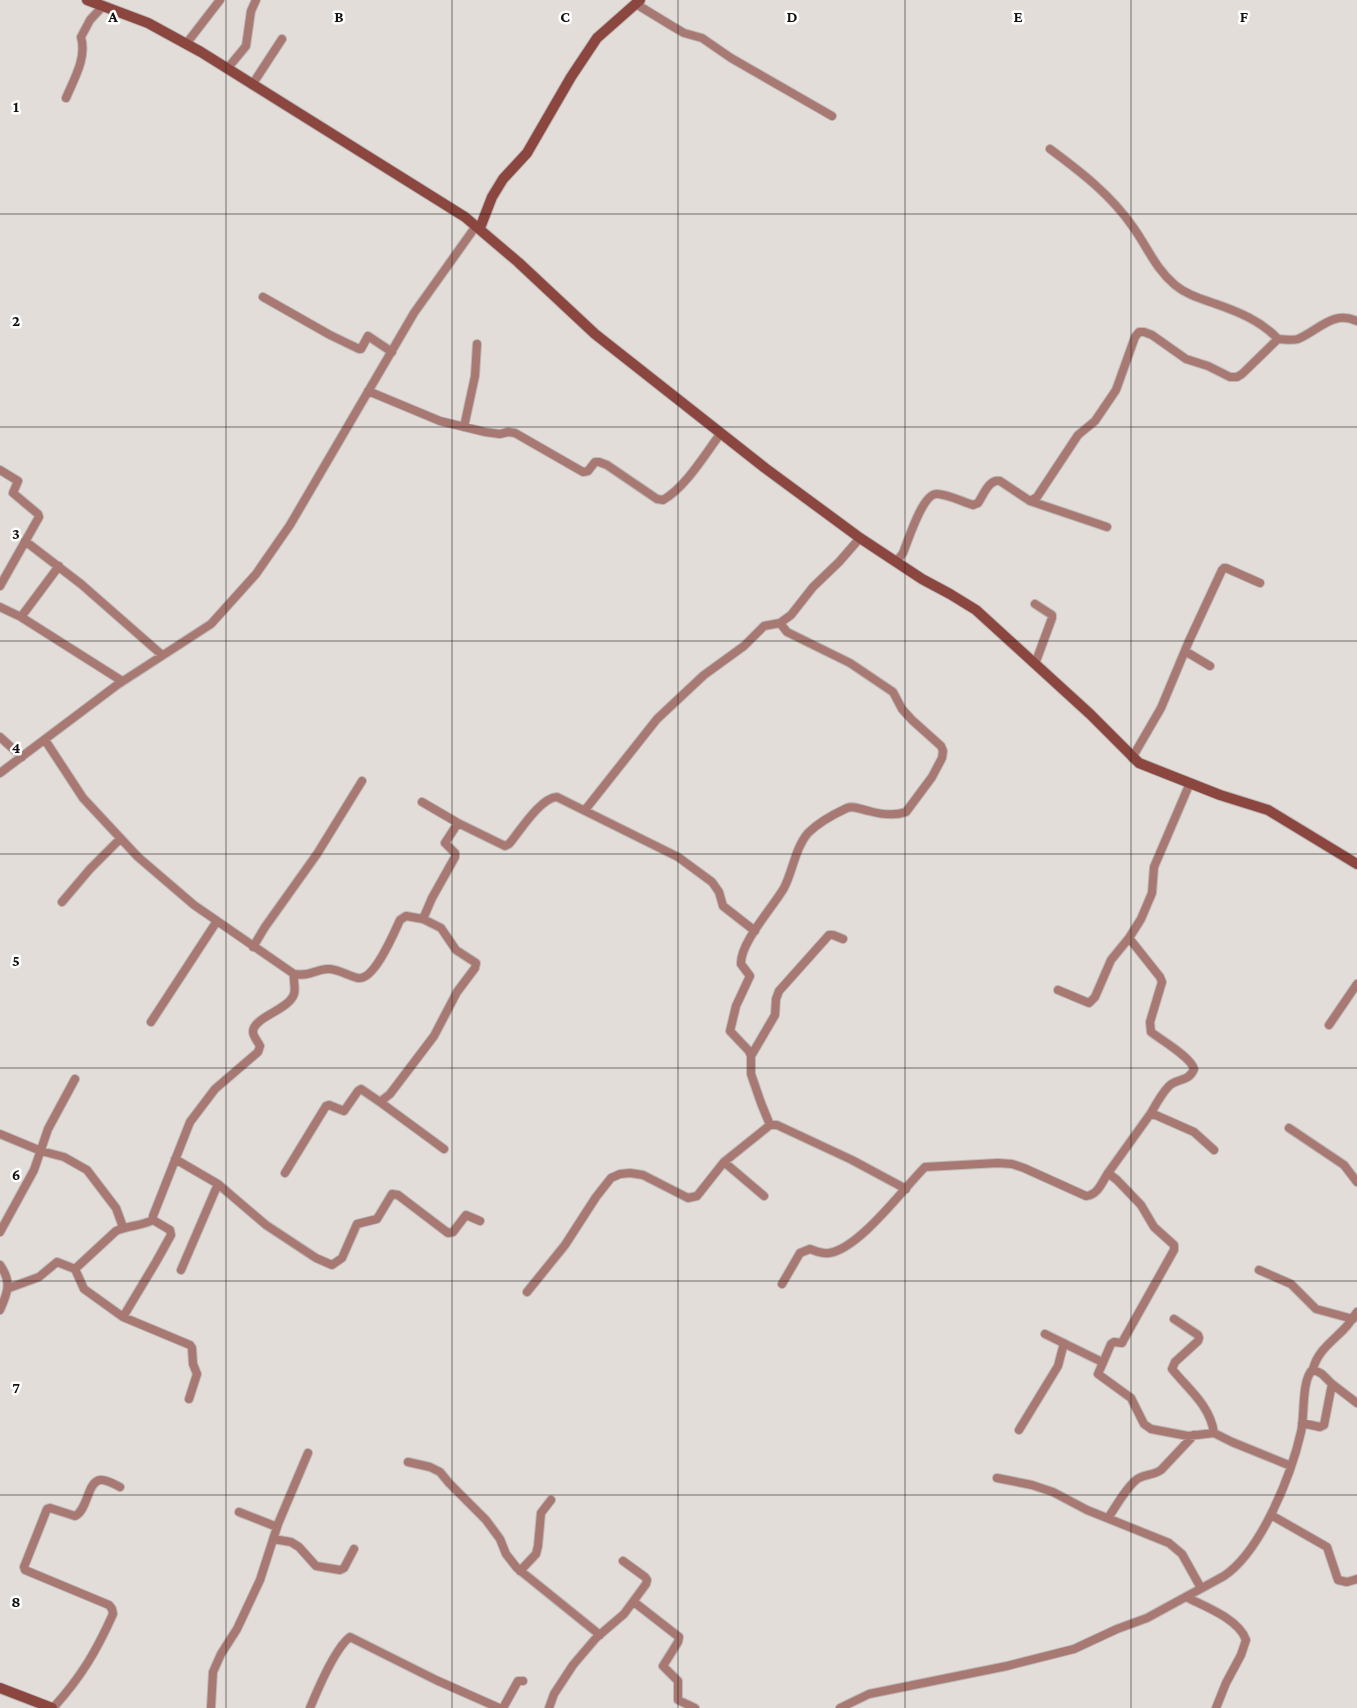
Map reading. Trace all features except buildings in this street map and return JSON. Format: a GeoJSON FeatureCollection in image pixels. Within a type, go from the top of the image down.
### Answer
{"type":"FeatureCollection","features":[{"type":"Feature","properties":{"kind":"street"},"geometry":{"type":"LineString","coordinates":[[87,0],[148,24],[186,44],[465,217],[554,295],[595,334],[765,468],[860,538],[922,579],[976,610],[1090,714],[1139,763],[1190,784],[1268,810],[1357,864]]}},
{"type":"Feature","properties":{"kind":"street"},"geometry":{"type":"LineString","coordinates":[[186,44],[220,0]]}},
{"type":"Feature","properties":{"kind":"street"},"geometry":{"type":"LineString","coordinates":[[228,69],[246,46],[251,11],[256,0]]}},
{"type":"Feature","properties":{"kind":"street"},"geometry":{"type":"LineString","coordinates":[[0,773],[122,682],[211,624],[256,574],[311,492],[414,313],[478,227],[503,179],[527,153],[571,77],[597,38],[638,2],[672,26],[684,33],[702,38],[731,58],[832,116]]}},
{"type":"Feature","properties":{"kind":"street"},"geometry":{"type":"LineString","coordinates":[[66,98],[82,60],[84,50],[81,36],[90,20],[103,6]]}},
{"type":"Feature","properties":{"kind":"street"},"geometry":{"type":"LineString","coordinates":[[252,85],[282,39]]}},
{"type":"Feature","properties":{"kind":"street"},"geometry":{"type":"LineString","coordinates":[[1050,149],[1082,172],[1114,203],[1133,226],[1160,270],[1177,287],[1196,297],[1256,320],[1278,338],[1298,339],[1327,320],[1347,318],[1357,321]]}},
{"type":"Feature","properties":{"kind":"street"},"geometry":{"type":"LineString","coordinates":[[263,297],[330,335],[359,349],[361,349],[368,336],[392,352]]}},
{"type":"Feature","properties":{"kind":"street"},"geometry":{"type":"LineString","coordinates":[[1030,501],[1040,494],[1078,435],[1095,421],[1116,390],[1135,337],[1139,332],[1152,335],[1186,359],[1208,366],[1230,377],[1237,377],[1242,374],[1278,338]]}},
{"type":"Feature","properties":{"kind":"street"},"geometry":{"type":"LineString","coordinates":[[464,427],[475,376],[477,344]]}},
{"type":"Feature","properties":{"kind":"street"},"geometry":{"type":"LineString","coordinates":[[368,391],[440,421],[500,434],[516,433],[583,472],[588,471],[595,462],[599,462],[607,465],[658,499],[663,500],[669,497],[685,481],[721,433]]}},
{"type":"Feature","properties":{"kind":"street"},"geometry":{"type":"LineString","coordinates":[[0,470],[18,481],[13,493],[38,514],[38,521],[0,586]]}},
{"type":"Feature","properties":{"kind":"street"},"geometry":{"type":"LineString","coordinates":[[896,562],[902,554],[927,500],[932,494],[939,494],[973,505],[978,503],[991,482],[996,480],[1030,501],[1107,527]]}},
{"type":"Feature","properties":{"kind":"street"},"geometry":{"type":"LineString","coordinates":[[584,810],[642,736],[673,704],[714,666],[744,646],[764,626],[780,623],[795,610],[812,587],[839,562],[860,538]]}},
{"type":"Feature","properties":{"kind":"street"},"geometry":{"type":"LineString","coordinates":[[25,541],[59,566],[162,655]]}},
{"type":"Feature","properties":{"kind":"street"},"geometry":{"type":"LineString","coordinates":[[21,617],[59,566]]}},
{"type":"Feature","properties":{"kind":"street"},"geometry":{"type":"LineString","coordinates":[[1132,758],[1161,708],[1185,651],[1224,568],[1260,583]]}},
{"type":"Feature","properties":{"kind":"street"},"geometry":{"type":"LineString","coordinates":[[1035,604],[1052,615],[1052,618],[1035,664]]}},
{"type":"Feature","properties":{"kind":"street"},"geometry":{"type":"LineString","coordinates":[[0,607],[21,617],[122,682]]}},
{"type":"Feature","properties":{"kind":"street"},"geometry":{"type":"LineString","coordinates":[[770,1125],[760,1103],[751,1074],[749,1051],[730,1031],[736,1006],[750,976],[741,964],[742,956],[754,931],[783,889],[800,846],[809,832],[826,819],[849,807],[889,814],[902,814],[906,812],[932,777],[943,755],[941,746],[902,709],[894,692],[850,663],[788,632],[780,623]]}},
{"type":"Feature","properties":{"kind":"street"},"geometry":{"type":"LineString","coordinates":[[1185,651],[1210,666]]}},
{"type":"Feature","properties":{"kind":"street"},"geometry":{"type":"LineString","coordinates":[[0,737],[22,757]]}},
{"type":"Feature","properties":{"kind":"street"},"geometry":{"type":"LineString","coordinates":[[45,740],[83,798],[120,839],[144,862],[194,905],[294,974],[310,975],[324,969],[331,969],[358,978],[368,977],[406,916],[423,919],[441,928],[456,950],[476,963],[457,992],[434,1036],[390,1094],[380,1102]]}},
{"type":"Feature","properties":{"kind":"street"},"geometry":{"type":"LineString","coordinates":[[253,947],[317,854],[362,781]]}},
{"type":"Feature","properties":{"kind":"street"},"geometry":{"type":"LineString","coordinates":[[1058,990],[1089,1003],[1092,1001],[1111,960],[1142,918],[1152,893],[1154,867],[1190,784]]}},
{"type":"Feature","properties":{"kind":"street"},"geometry":{"type":"LineString","coordinates":[[422,802],[458,823],[505,846],[509,844],[544,802],[552,797],[562,798],[678,857],[712,882],[719,892],[722,906],[754,931]]}},
{"type":"Feature","properties":{"kind":"street"},"geometry":{"type":"LineString","coordinates":[[423,919],[432,898],[453,862],[455,853],[445,843],[458,823]]}},
{"type":"Feature","properties":{"kind":"street"},"geometry":{"type":"LineString","coordinates":[[62,902],[90,869],[120,839]]}},
{"type":"Feature","properties":{"kind":"street"},"geometry":{"type":"LineString","coordinates":[[151,1022],[218,921]]}},
{"type":"Feature","properties":{"kind":"street"},"geometry":{"type":"LineString","coordinates":[[750,1056],[775,1015],[776,999],[779,991],[829,935],[843,939]]}},
{"type":"Feature","properties":{"kind":"street"},"geometry":{"type":"LineString","coordinates":[[782,1284],[800,1253],[810,1249],[829,1253],[841,1249],[870,1226],[925,1167],[1012,1164],[1086,1196],[1092,1196],[1096,1193],[1168,1088],[1172,1084],[1189,1078],[1194,1069],[1187,1060],[1151,1032],[1150,1022],[1162,982],[1129,938]]}},
{"type":"Feature","properties":{"kind":"street"},"geometry":{"type":"LineString","coordinates":[[153,1220],[155,1210],[190,1122],[201,1106],[229,1075],[258,1052],[260,1046],[253,1033],[254,1029],[258,1023],[291,999],[294,991],[294,974]]}},
{"type":"Feature","properties":{"kind":"street"},"geometry":{"type":"LineString","coordinates":[[1329,1026],[1357,984]]}},
{"type":"Feature","properties":{"kind":"street"},"geometry":{"type":"LineString","coordinates":[[0,1232],[34,1170],[48,1129],[75,1080]]}},
{"type":"Feature","properties":{"kind":"street"},"geometry":{"type":"LineString","coordinates":[[285,1173],[326,1106],[329,1105],[344,1111],[361,1089],[444,1149]]}},
{"type":"Feature","properties":{"kind":"street"},"geometry":{"type":"LineString","coordinates":[[1151,1113],[1194,1132],[1214,1150]]}},
{"type":"Feature","properties":{"kind":"street"},"geometry":{"type":"LineString","coordinates":[[527,1292],[565,1245],[610,1178],[630,1173],[643,1175],[688,1198],[694,1198],[724,1162],[770,1125],[777,1125],[852,1160],[906,1189]]}},
{"type":"Feature","properties":{"kind":"street"},"geometry":{"type":"LineString","coordinates":[[1289,1128],[1344,1165],[1357,1182]]}},
{"type":"Feature","properties":{"kind":"street"},"geometry":{"type":"LineString","coordinates":[[0,1134],[41,1151],[64,1157],[87,1170],[116,1208],[123,1227]]}},
{"type":"Feature","properties":{"kind":"street"},"geometry":{"type":"LineString","coordinates":[[175,1159],[218,1184],[266,1225],[316,1258],[332,1265],[342,1258],[357,1224],[377,1219],[392,1194],[398,1194],[448,1233],[453,1232],[466,1214],[480,1221]]}},
{"type":"Feature","properties":{"kind":"street"},"geometry":{"type":"LineString","coordinates":[[724,1162],[764,1196]]}},
{"type":"Feature","properties":{"kind":"street"},"geometry":{"type":"LineString","coordinates":[[1108,1173],[1141,1206],[1154,1227],[1174,1245],[1174,1250],[1122,1343],[1114,1342],[1111,1344],[1098,1374],[1131,1398],[1140,1418],[1147,1427],[1172,1433],[1194,1435],[1214,1433],[1291,1466]]}},
{"type":"Feature","properties":{"kind":"street"},"geometry":{"type":"LineString","coordinates":[[181,1270],[218,1184]]}},
{"type":"Feature","properties":{"kind":"street"},"geometry":{"type":"LineString","coordinates":[[75,1269],[116,1231],[123,1227],[143,1225],[153,1220]]}},
{"type":"Feature","properties":{"kind":"street"},"geometry":{"type":"LineString","coordinates":[[123,1317],[171,1235],[170,1230],[153,1220]]}},
{"type":"Feature","properties":{"kind":"street"},"geometry":{"type":"LineString","coordinates":[[8,1288],[38,1278],[57,1262],[75,1269],[84,1289],[123,1317],[190,1345],[192,1348],[193,1364],[197,1374],[189,1399]]}},
{"type":"Feature","properties":{"kind":"street"},"geometry":{"type":"LineString","coordinates":[[0,1265],[8,1276],[8,1288],[0,1310]]}},
{"type":"Feature","properties":{"kind":"street"},"geometry":{"type":"LineString","coordinates":[[840,1708],[869,1694],[1007,1666],[1074,1649],[1117,1629],[1147,1618],[1224,1576],[1242,1561],[1271,1516],[1291,1466],[1302,1423],[1309,1374],[1325,1346],[1347,1326],[1355,1315],[1316,1309],[1291,1284],[1259,1270]]}},
{"type":"Feature","properties":{"kind":"street"},"geometry":{"type":"LineString","coordinates":[[1174,1319],[1198,1335],[1199,1338],[1198,1342],[1175,1362],[1172,1369],[1205,1407],[1210,1416],[1214,1433]]}},
{"type":"Feature","properties":{"kind":"street"},"geometry":{"type":"LineString","coordinates":[[1045,1334],[1102,1362]]}},
{"type":"Feature","properties":{"kind":"street"},"geometry":{"type":"LineString","coordinates":[[1019,1430],[1058,1366],[1064,1343]]}},
{"type":"Feature","properties":{"kind":"street"},"geometry":{"type":"LineString","coordinates":[[1313,1368],[1357,1403]]}},
{"type":"Feature","properties":{"kind":"street"},"geometry":{"type":"LineString","coordinates":[[1302,1423],[1320,1427],[1324,1425],[1332,1384]]}},
{"type":"Feature","properties":{"kind":"street"},"geometry":{"type":"LineString","coordinates":[[1108,1518],[1134,1481],[1161,1470],[1194,1435]]}},
{"type":"Feature","properties":{"kind":"street"},"geometry":{"type":"LineString","coordinates":[[211,1708],[213,1672],[221,1654],[237,1629],[260,1580],[277,1527],[308,1453]]}},
{"type":"Feature","properties":{"kind":"street"},"geometry":{"type":"LineString","coordinates":[[408,1462],[430,1467],[440,1472],[449,1484],[486,1520],[500,1539],[506,1554],[520,1571],[600,1635]]}},
{"type":"Feature","properties":{"kind":"street"},"geometry":{"type":"LineString","coordinates":[[997,1478],[1032,1485],[1066,1497],[1076,1504],[1176,1548],[1182,1554],[1201,1588]]}},
{"type":"Feature","properties":{"kind":"street"},"geometry":{"type":"LineString","coordinates":[[0,1688],[53,1708],[69,1691],[86,1668],[113,1614],[112,1608],[109,1605],[26,1570],[24,1563],[33,1545],[44,1512],[47,1509],[50,1508],[75,1516],[81,1512],[92,1488],[99,1480],[104,1480],[120,1487]]}},
{"type":"Feature","properties":{"kind":"street"},"geometry":{"type":"LineString","coordinates":[[520,1571],[536,1554],[541,1513],[550,1500]]}},
{"type":"Feature","properties":{"kind":"street"},"geometry":{"type":"LineString","coordinates":[[239,1512],[277,1527]]}},
{"type":"Feature","properties":{"kind":"street"},"geometry":{"type":"LineString","coordinates":[[1271,1516],[1327,1547],[1338,1580],[1347,1582],[1357,1579]]}},
{"type":"Feature","properties":{"kind":"street"},"geometry":{"type":"LineString","coordinates":[[273,1539],[291,1542],[299,1547],[316,1566],[340,1570],[344,1568],[354,1548]]}},
{"type":"Feature","properties":{"kind":"street"},"geometry":{"type":"LineString","coordinates":[[552,1707],[562,1680],[585,1650],[624,1614],[646,1584],[647,1580],[645,1577],[623,1561]]}},
{"type":"Feature","properties":{"kind":"street"},"geometry":{"type":"LineString","coordinates":[[1186,1597],[1231,1622],[1241,1631],[1246,1640],[1216,1708]]}},
{"type":"Feature","properties":{"kind":"street"},"geometry":{"type":"LineString","coordinates":[[634,1602],[679,1637],[678,1642],[663,1666],[678,1681],[678,1700],[695,1708]]}},
{"type":"Feature","properties":{"kind":"street"},"geometry":{"type":"LineString","coordinates":[[310,1708],[324,1676],[344,1643],[350,1637],[390,1655],[436,1680],[501,1708],[518,1681],[523,1681]]}}]}
